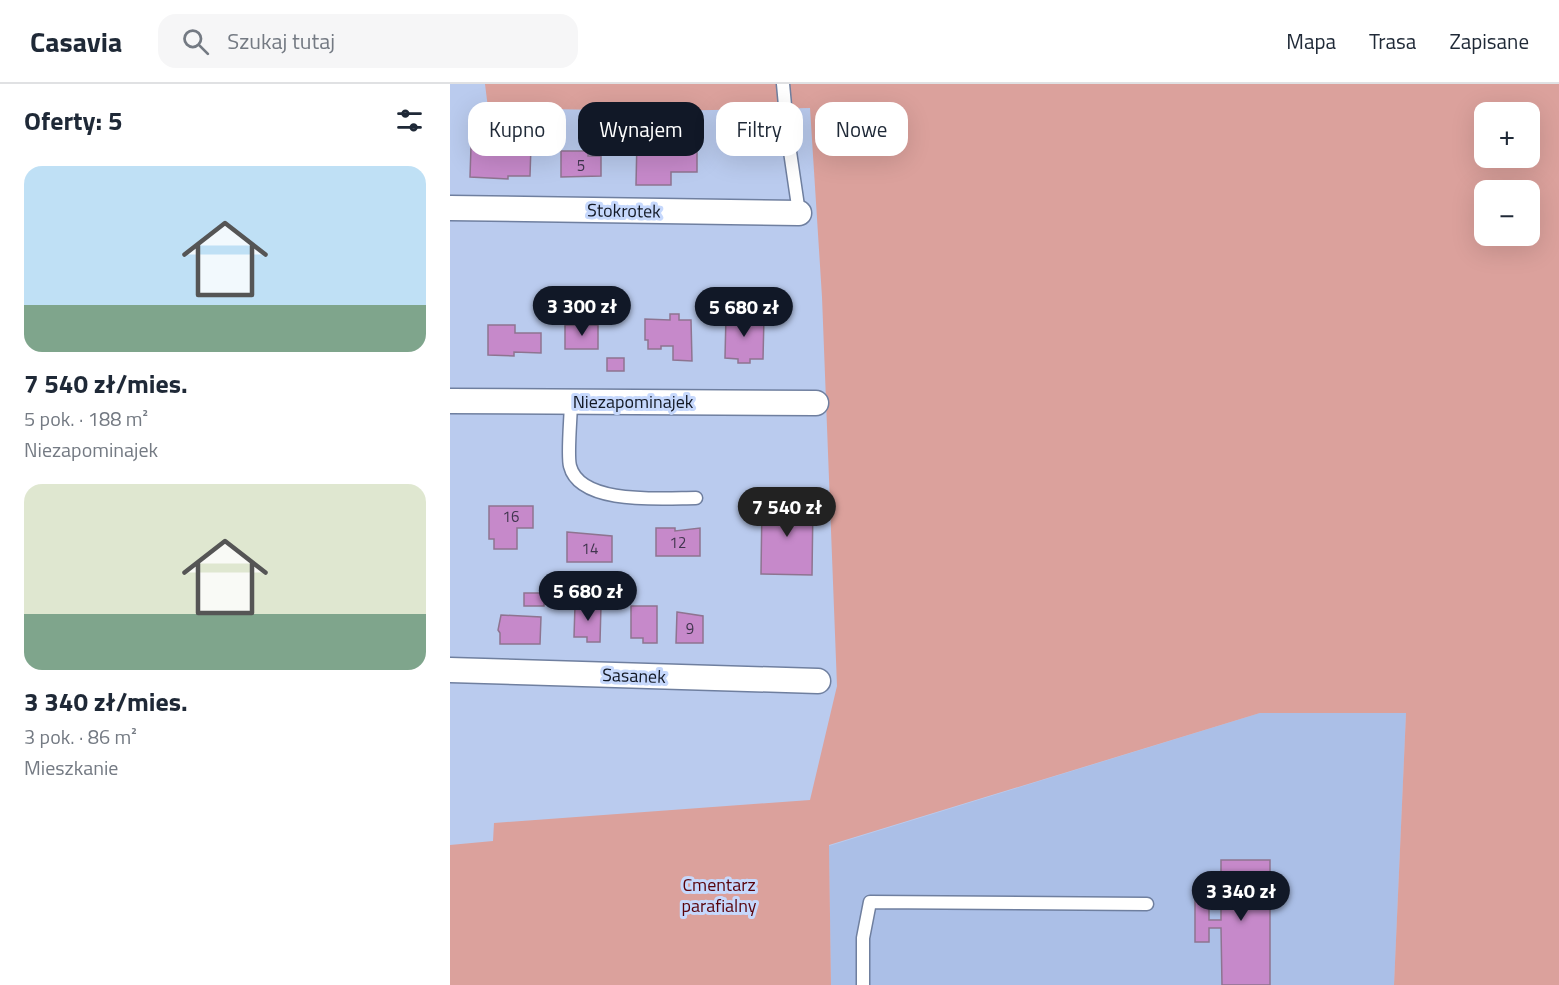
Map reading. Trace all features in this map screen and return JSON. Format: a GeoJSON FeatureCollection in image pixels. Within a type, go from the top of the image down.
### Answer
{"type":"FeatureCollection","features":[{"type":"Feature","properties":{"kind":"street","name":"Stokrotek"},"geometry":{"type":"LineString","coordinates":[[450,208],[799,213]]}},
{"type":"Feature","properties":{"kind":"street","name":"Niezapominajek"},"geometry":{"type":"LineString","coordinates":[[450,401],[816,403]]}},
{"type":"Feature","properties":{"kind":"street","name":"Sasanek"},"geometry":{"type":"LineString","coordinates":[[450,670],[818,681]]}},
{"type":"Feature","properties":{"kind":"lane"},"geometry":{"type":"LineString","coordinates":[[783,84],[799,213]]}},
{"type":"Feature","properties":{"kind":"lane"},"geometry":{"type":"LineString","coordinates":[[571,401],[570,467],[583,485],[615,496],[696,498]]}},
{"type":"Feature","properties":{"kind":"lane"},"geometry":{"type":"LineString","coordinates":[[863,985],[863,938],[870,902],[1147,904]]}},
{"type":"Feature","properties":{"kind":"shaded area"},"geometry":{"type":"Polygon","coordinates":[[[1260,713],[1406,713],[1394,985],[831,985],[829,846],[1260,713]]]}},
{"type":"Feature","properties":{"kind":"green space","name":"Cmentarz parafialny"},"geometry":{"type":"Polygon","coordinates":[[[485,84],[1559,84],[1559,985],[1394,985],[1406,713],[1260,713],[829,845],[831,985],[450,985],[450,845],[493,841],[494,823],[810,800],[837,686],[822,297],[810,108],[803,108],[803,102],[716,102],[716,110],[704,110],[704,102],[578,102],[578,110],[566,109],[566,102],[487,102],[485,84]]]}},
{"type":"Feature","properties":{"kind":"building"},"geometry":{"type":"Polygon","coordinates":[[[566,151],[578,151],[578,156],[601,156],[601,176],[561,177],[561,156],[566,156],[566,151]]]}},
{"type":"Feature","properties":{"kind":"building"},"geometry":{"type":"Polygon","coordinates":[[[471,156],[531,156],[530,176],[508,176],[508,179],[470,177],[471,156]]]}},
{"type":"Feature","properties":{"kind":"building"},"geometry":{"type":"Polygon","coordinates":[[[637,156],[697,156],[697,172],[671,172],[671,185],[636,185],[637,156]]]}},
{"type":"Feature","properties":{"kind":"building"},"geometry":{"type":"Polygon","coordinates":[[[670,314],[679,314],[679,320],[691,320],[692,361],[673,360],[673,346],[648,349],[648,340],[645,340],[645,319],[670,320],[670,314]]]}},
{"type":"Feature","properties":{"kind":"building"},"geometry":{"type":"Polygon","coordinates":[[[726,315],[764,316],[763,359],[750,359],[750,363],[738,363],[738,359],[725,358],[726,315]]]}},
{"type":"Feature","properties":{"kind":"building"},"geometry":{"type":"Polygon","coordinates":[[[488,325],[515,325],[515,333],[541,333],[541,353],[514,352],[514,356],[488,355],[488,325]]]}},
{"type":"Feature","properties":{"kind":"building"},"geometry":{"type":"Polygon","coordinates":[[[565,325],[598,325],[598,349],[565,349],[565,325]]]}},
{"type":"Feature","properties":{"kind":"building"},"geometry":{"type":"Polygon","coordinates":[[[607,358],[624,358],[624,371],[607,371],[607,358]]]}},
{"type":"Feature","properties":{"kind":"building"},"geometry":{"type":"Polygon","coordinates":[[[762,501],[813,502],[812,575],[761,574],[762,501]]]}},
{"type":"Feature","properties":{"kind":"building"},"geometry":{"type":"Polygon","coordinates":[[[489,506],[533,506],[533,528],[517,528],[517,549],[494,549],[494,539],[489,539],[489,506]]]}},
{"type":"Feature","properties":{"kind":"building"},"geometry":{"type":"Polygon","coordinates":[[[656,528],[675,528],[675,531],[700,528],[700,556],[656,556],[656,528]]]}},
{"type":"Feature","properties":{"kind":"building"},"geometry":{"type":"Polygon","coordinates":[[[567,532],[612,536],[612,562],[567,562],[567,532]]]}},
{"type":"Feature","properties":{"kind":"building"},"geometry":{"type":"Polygon","coordinates":[[[524,593],[544,593],[544,606],[524,606],[524,593]]]}},
{"type":"Feature","properties":{"kind":"building"},"geometry":{"type":"Polygon","coordinates":[[[575,605],[601,605],[600,642],[587,642],[587,637],[574,637],[575,605]]]}},
{"type":"Feature","properties":{"kind":"building"},"geometry":{"type":"Polygon","coordinates":[[[631,606],[657,606],[657,643],[643,643],[643,638],[631,638],[631,606]]]}},
{"type":"Feature","properties":{"kind":"building"},"geometry":{"type":"Polygon","coordinates":[[[677,612],[703,616],[703,643],[676,643],[677,612]]]}},
{"type":"Feature","properties":{"kind":"building"},"geometry":{"type":"Polygon","coordinates":[[[501,615],[541,617],[540,644],[500,644],[498,630],[501,615]]]}},
{"type":"Feature","properties":{"kind":"building"},"geometry":{"type":"Polygon","coordinates":[[[1221,860],[1270,860],[1270,985],[1222,985],[1221,928],[1209,928],[1209,942],[1195,942],[1195,893],[1209,893],[1209,920],[1221,920],[1221,860]]]}}]}
